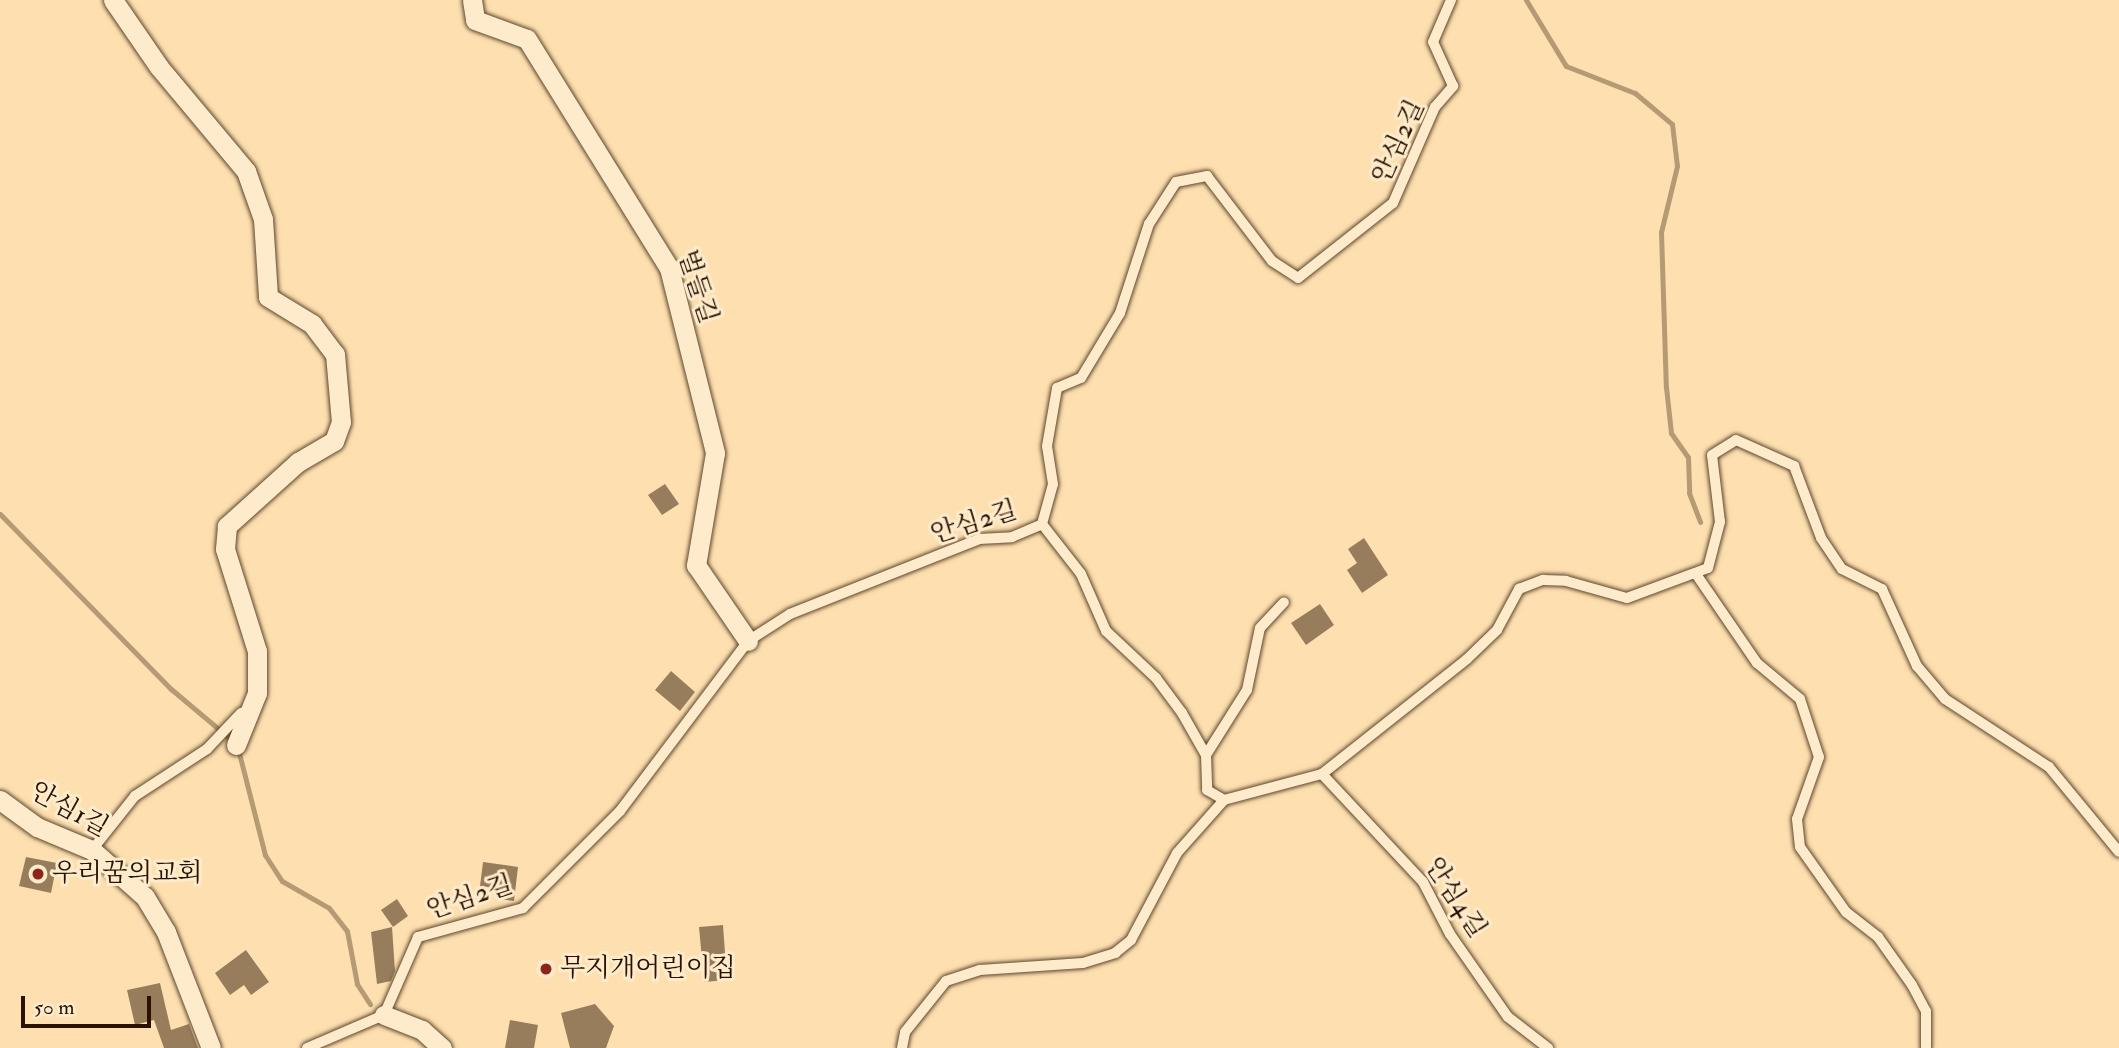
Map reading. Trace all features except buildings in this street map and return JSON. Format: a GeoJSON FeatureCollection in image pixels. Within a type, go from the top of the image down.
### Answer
{"type":"FeatureCollection","features":[{"type":"Feature","properties":{"kind":"street"},"geometry":{"type":"LineString","coordinates":[[113,0],[251,180],[263,219],[268,297],[312,324],[335,354],[341,422],[334,440],[298,462],[227,526],[225,549],[257,651],[257,694],[236,744]]}},
{"type":"Feature","properties":{"kind":"street","name":"벌들길"},"geometry":{"type":"LineString","coordinates":[[472,0],[475,20],[527,39],[669,268],[715,453],[696,565],[748,641]]}},
{"type":"Feature","properties":{"kind":"street","name":"안심1길"},"geometry":{"type":"LineString","coordinates":[[0,800],[37,827],[92,850],[145,897],[166,932],[211,1048]]}},
{"type":"Feature","properties":{"kind":"street"},"geometry":{"type":"LineString","coordinates":[[384,1015],[422,1030],[442,1048]]}},
{"type":"Feature","properties":{"kind":"lane","name":"안심2길"},"geometry":{"type":"LineString","coordinates":[[384,1015],[418,937],[523,908],[620,811],[748,641],[803,609],[979,540],[1012,537],[1042,524],[1053,484],[1047,446],[1057,388],[1081,378],[1120,313],[1149,225],[1176,182],[1207,176],[1272,261],[1298,278],[1393,203],[1435,107],[1454,86],[1433,42],[1451,0]]}},
{"type":"Feature","properties":{"kind":"lane"},"geometry":{"type":"LineString","coordinates":[[902,1048],[905,1032],[946,981],[980,970],[1083,963],[1115,953],[1131,940],[1177,853],[1224,800],[1322,774],[1467,659],[1497,629],[1519,589],[1543,580],[1566,581],[1627,598],[1708,568],[1720,522],[1712,455],[1736,440],[1794,466],[1821,538],[1842,569],[1882,589],[1917,666],[1938,691],[1988,732],[2049,767],[2119,852]]}},
{"type":"Feature","properties":{"kind":"lane"},"geometry":{"type":"LineString","coordinates":[[1042,524],[1081,574],[1106,631],[1156,678],[1206,755],[1207,790],[1224,800]]}},
{"type":"Feature","properties":{"kind":"lane"},"geometry":{"type":"LineString","coordinates":[[1696,574],[1757,663],[1800,699],[1819,757],[1797,819],[1800,847],[1846,912],[1878,937],[1912,985],[1926,1011],[1926,1048]]}},
{"type":"Feature","properties":{"kind":"lane"},"geometry":{"type":"LineString","coordinates":[[1206,755],[1247,690],[1260,628],[1284,602]]}},
{"type":"Feature","properties":{"kind":"lane"},"geometry":{"type":"LineString","coordinates":[[92,850],[135,796],[207,749],[241,713]]}},
{"type":"Feature","properties":{"kind":"lane","name":"안심4길"},"geometry":{"type":"LineString","coordinates":[[1322,774],[1423,881],[1450,934],[1508,1017],[1548,1048]]}},
{"type":"Feature","properties":{"kind":"lane"},"geometry":{"type":"LineString","coordinates":[[307,1048],[384,1015]]}},
{"type":"Feature","properties":{"kind":"waterway"},"geometry":{"type":"LineString","coordinates":[[1526,0],[1566,66],[1635,93],[1672,124],[1677,166],[1661,232],[1666,387],[1671,433],[1688,457],[1689,493],[1700,522]]}},
{"type":"Feature","properties":{"kind":"waterway"},"geometry":{"type":"LineString","coordinates":[[0,514],[171,689],[233,741]]}},
{"type":"Feature","properties":{"kind":"waterway"},"geometry":{"type":"LineString","coordinates":[[238,749],[265,855],[282,881],[329,908],[347,931],[357,984],[370,1004]]}},
{"type":"Feature","properties":{"kind":"place","name":"우리꿈의교회"},"geometry":{"type":"Point","coordinates":[38,874]}},
{"type":"Feature","properties":{"kind":"place","name":"무지개어린이집"},"geometry":{"type":"Point","coordinates":[546,969]}}]}
